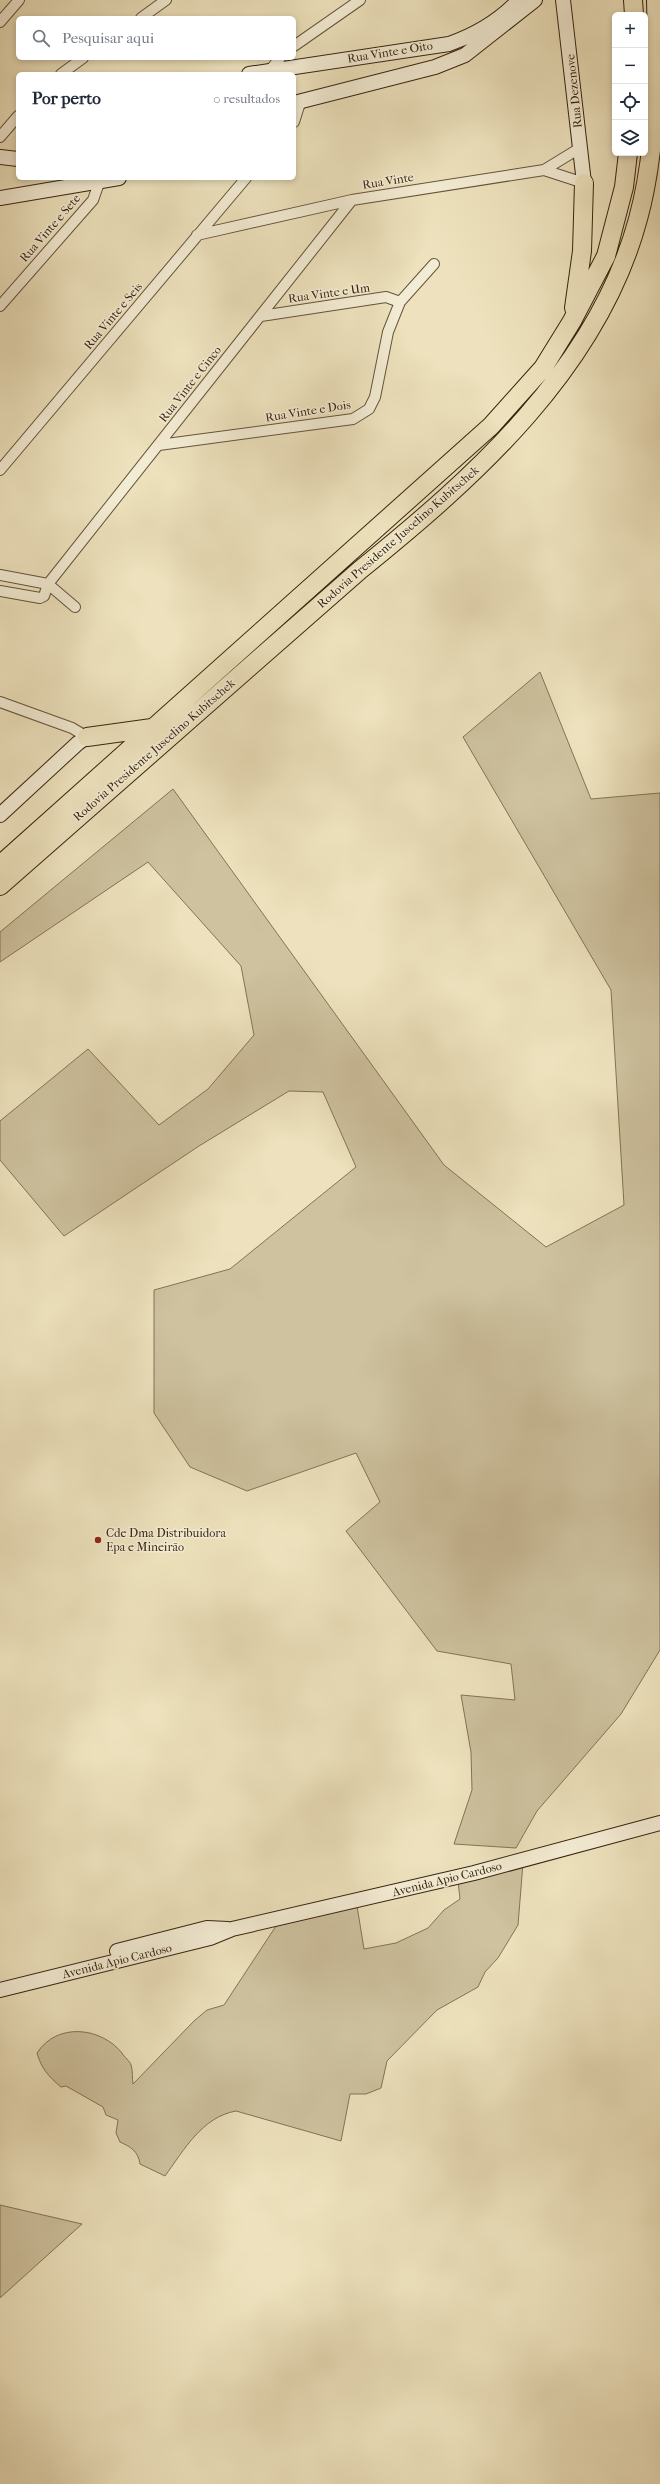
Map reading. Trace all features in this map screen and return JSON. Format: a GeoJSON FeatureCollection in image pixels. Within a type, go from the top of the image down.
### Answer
{"type":"FeatureCollection","features":[{"type":"Feature","properties":{"kind":"highway"},"geometry":{"type":"LineString","coordinates":[[634,0],[634,12]]}},
{"type":"Feature","properties":{"kind":"highway","name":"Rodovia Presidente Juscelino Kubitschek"},"geometry":{"type":"LineString","coordinates":[[0,886],[354,575],[406,532],[520,424],[552,386],[581,344],[620,269],[638,219],[648,166],[653,108],[656,0]]}},
{"type":"Feature","properties":{"kind":"highway"},"geometry":{"type":"LineString","coordinates":[[638,219],[660,147]]}},
{"type":"Feature","properties":{"kind":"highway","name":"Rodovia Presidente Juscelino Kubitschek"},"geometry":{"type":"LineString","coordinates":[[0,865],[491,426],[543,368],[572,321],[606,256],[624,187],[628,156]]}},
{"type":"Feature","properties":{"kind":"highway"},"geometry":{"type":"LineString","coordinates":[[572,321],[582,251],[584,183]]}},
{"type":"Feature","properties":{"kind":"highway"},"geometry":{"type":"LineString","coordinates":[[87,737],[152,728]]}},
{"type":"Feature","properties":{"kind":"main road","name":"Rua Vinte e Oito"},"geometry":{"type":"LineString","coordinates":[[258,72],[449,44],[468,37],[512,8],[519,0]]}},
{"type":"Feature","properties":{"kind":"main road","name":"Rua Vinte e Oito"},"geometry":{"type":"LineString","coordinates":[[297,103],[435,67],[465,55],[535,0]]}},
{"type":"Feature","properties":{"kind":"main road","name":"Rua Dezenove"},"geometry":{"type":"LineString","coordinates":[[564,2],[584,183]]}},
{"type":"Feature","properties":{"kind":"main road"},"geometry":{"type":"LineString","coordinates":[[0,157],[16,158]]}},
{"type":"Feature","properties":{"kind":"main road"},"geometry":{"type":"LineString","coordinates":[[0,198],[109,180]]}},
{"type":"Feature","properties":{"kind":"main road"},"geometry":{"type":"LineString","coordinates":[[0,815],[87,737]]}},
{"type":"Feature","properties":{"kind":"main road","name":"Avenida Apio Cardoso"},"geometry":{"type":"LineString","coordinates":[[0,1990],[210,1938],[232,1929],[474,1873],[660,1823]]}},
{"type":"Feature","properties":{"kind":"main road","name":"Avenida Apio Cardoso"},"geometry":{"type":"LineString","coordinates":[[0,1981],[207,1928],[232,1929]]}},
{"type":"Feature","properties":{"kind":"street"},"geometry":{"type":"LineString","coordinates":[[0,22],[19,0]]}},
{"type":"Feature","properties":{"kind":"street"},"geometry":{"type":"LineString","coordinates":[[144,16],[166,0]]}},
{"type":"Feature","properties":{"kind":"street"},"geometry":{"type":"LineString","coordinates":[[296,45],[360,0]]}},
{"type":"Feature","properties":{"kind":"street"},"geometry":{"type":"LineString","coordinates":[[64,72],[81,60]]}},
{"type":"Feature","properties":{"kind":"street"},"geometry":{"type":"LineString","coordinates":[[271,69],[278,60]]}},
{"type":"Feature","properties":{"kind":"street"},"geometry":{"type":"LineString","coordinates":[[0,137],[16,118]]}},
{"type":"Feature","properties":{"kind":"street"},"geometry":{"type":"LineString","coordinates":[[544,170],[580,148]]}},
{"type":"Feature","properties":{"kind":"street","name":"Rua Vinte"},"geometry":{"type":"LineString","coordinates":[[197,235],[352,200],[544,170],[584,183]]}},
{"type":"Feature","properties":{"kind":"street","name":"Rua Vinte e Seis"},"geometry":{"type":"LineString","coordinates":[[0,470],[244,180]]}},
{"type":"Feature","properties":{"kind":"street","name":"Rua Vinte e Sete"},"geometry":{"type":"LineString","coordinates":[[0,306],[92,200],[99,182]]}},
{"type":"Feature","properties":{"kind":"street","name":"Rua Vinte e Cinco"},"geometry":{"type":"LineString","coordinates":[[0,591],[40,598],[44,596],[48,584],[352,200]]}},
{"type":"Feature","properties":{"kind":"street","name":"Rua Vinte e Dois"},"geometry":{"type":"LineString","coordinates":[[159,445],[353,419],[369,409],[375,397],[388,332],[400,302],[434,264]]}},
{"type":"Feature","properties":{"kind":"street","name":"Rua Vinte e Um"},"geometry":{"type":"LineString","coordinates":[[261,316],[386,297],[400,302]]}},
{"type":"Feature","properties":{"kind":"street"},"geometry":{"type":"LineString","coordinates":[[0,575],[48,584],[76,607]]}},
{"type":"Feature","properties":{"kind":"street"},"geometry":{"type":"LineString","coordinates":[[0,702],[72,728],[87,737]]}},
{"type":"Feature","properties":{"kind":"shaded area"},"geometry":{"type":"Polygon","coordinates":[[[540,672],[591,799],[660,793],[660,1650],[621,1714],[537,1811],[516,1848],[454,1844],[472,1790],[471,1752],[461,1695],[515,1700],[511,1664],[437,1651],[346,1531],[380,1502],[356,1453],[247,1491],[190,1467],[154,1413],[154,1290],[230,1269],[356,1167],[323,1092],[289,1091],[199,1146],[64,1236],[0,1160],[0,1121],[88,1049],[159,1125],[208,1089],[254,1035],[241,966],[148,862],[0,962],[0,932],[173,789],[444,1165],[546,1247],[624,1205],[611,990],[463,737],[540,672]]]}},
{"type":"Feature","properties":{"kind":"shaded area"},"geometry":{"type":"Polygon","coordinates":[[[523,1863],[518,1925],[498,1958],[485,1972],[478,1987],[437,2010],[387,2061],[381,2088],[366,2094],[350,2094],[341,2141],[236,2111],[224,2114],[204,2127],[187,2146],[165,2176],[140,2164],[136,2153],[120,2142],[116,2133],[118,2120],[106,2115],[103,2107],[66,2086],[61,2087],[46,2072],[41,2063],[37,2053],[46,2043],[56,2036],[67,2033],[91,2033],[113,2044],[128,2060],[132,2067],[133,2084],[194,2021],[207,2010],[224,2005],[276,1926],[357,1906],[364,1949],[396,1943],[428,1928],[444,1910],[460,1899],[458,1881],[523,1863]]]}},
{"type":"Feature","properties":{"kind":"shaded area"},"geometry":{"type":"Polygon","coordinates":[[[0,2205],[82,2224],[0,2298],[0,2205]]]}},
{"type":"Feature","properties":{"kind":"place","name":"Cde Dma Distribuidora Epa e Mineirão"},"geometry":{"type":"Point","coordinates":[98,1540]}}]}
